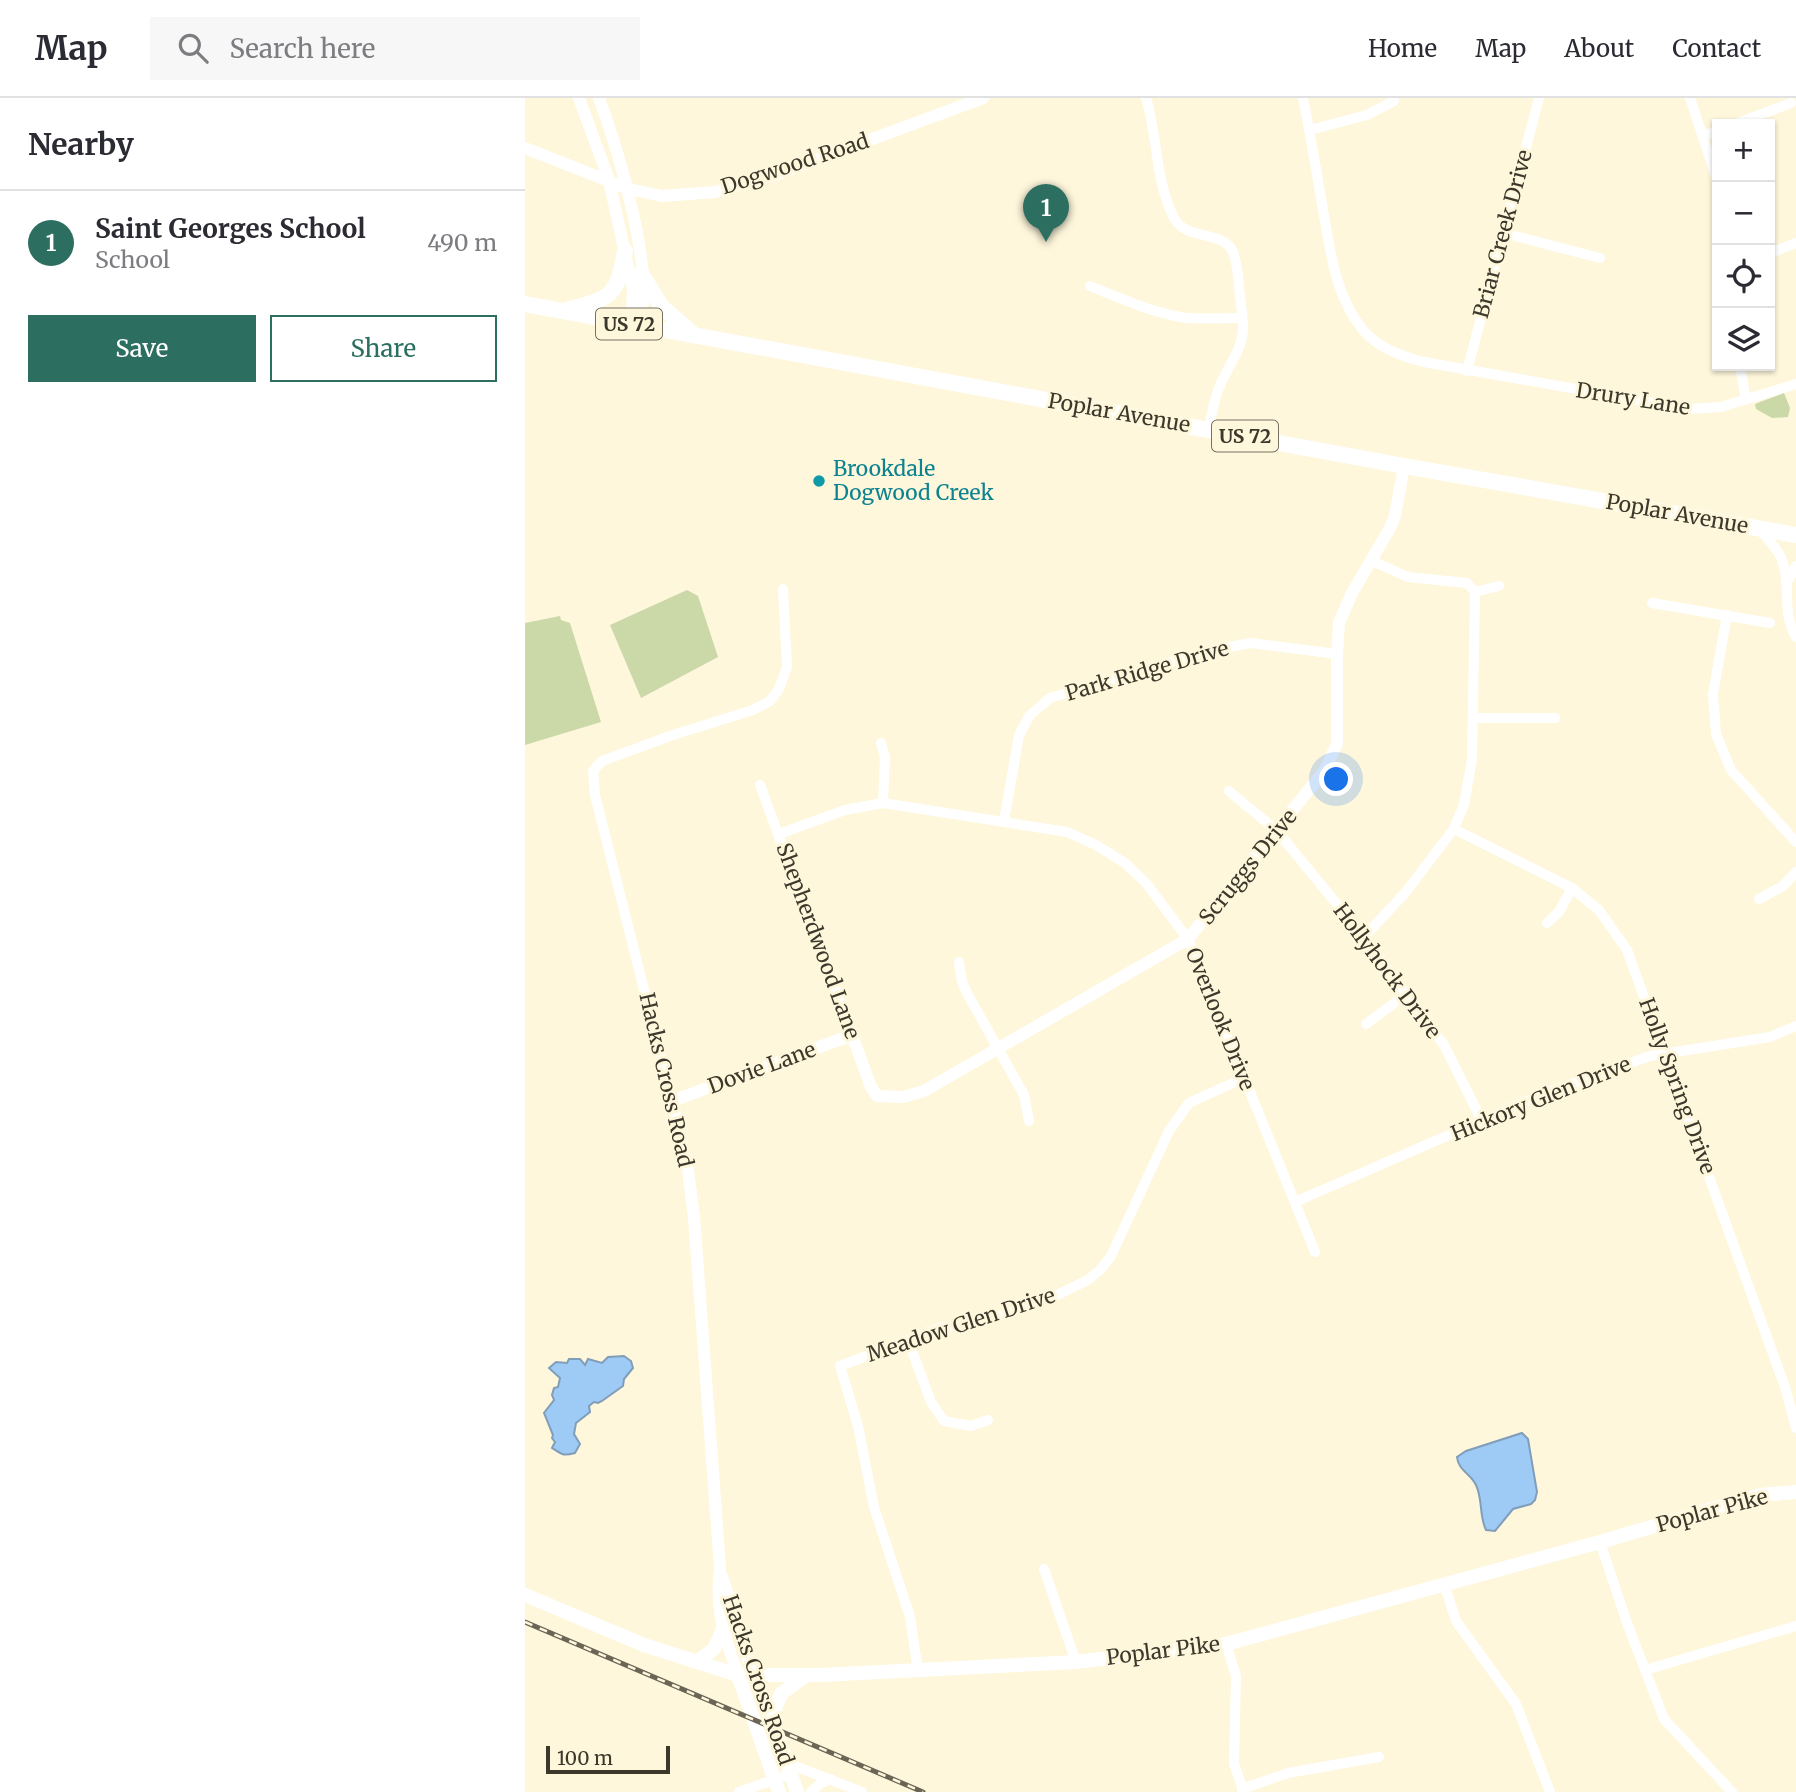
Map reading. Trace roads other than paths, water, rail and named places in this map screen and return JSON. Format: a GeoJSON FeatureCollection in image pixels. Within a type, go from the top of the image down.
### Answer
{"type":"FeatureCollection","features":[{"type":"Feature","properties":{"kind":"main road"},"geometry":{"type":"LineString","coordinates":[[564,311],[605,298],[616,288],[625,251]]}},
{"type":"Feature","properties":{"kind":"main road"},"geometry":{"type":"LineString","coordinates":[[641,273],[661,306],[695,335]]}},
{"type":"Feature","properties":{"kind":"main road","name":"Poplar Avenue"},"geometry":{"type":"LineString","coordinates":[[525,304],[1404,466],[1796,535]]}},
{"type":"Feature","properties":{"kind":"main road","name":"Poplar Pike"},"geometry":{"type":"LineString","coordinates":[[525,1595],[644,1645],[738,1675],[918,1671],[1076,1662],[1226,1644],[1600,1542],[1749,1498],[1796,1492]]}},
{"type":"Feature","properties":{"kind":"main road"},"geometry":{"type":"LineString","coordinates":[[698,1661],[715,1649],[723,1629]]}},
{"type":"Feature","properties":{"kind":"main road","name":"Hacks Cross Road"},"geometry":{"type":"LineString","coordinates":[[738,1675],[777,1786]]}},
{"type":"Feature","properties":{"kind":"main road"},"geometry":{"type":"LineString","coordinates":[[771,1718],[781,1694],[807,1675]]}},
{"type":"Feature","properties":{"kind":"main road","name":"Hacks Cross Road"},"geometry":{"type":"LineString","coordinates":[[753,1676],[797,1792]]}},
{"type":"Feature","properties":{"kind":"street"},"geometry":{"type":"LineString","coordinates":[[579,98],[608,180],[633,290],[632,312],[637,326]]}},
{"type":"Feature","properties":{"kind":"street"},"geometry":{"type":"LineString","coordinates":[[599,98],[629,189],[641,273],[643,315],[637,326]]}},
{"type":"Feature","properties":{"kind":"street","name":"Dogwood Road"},"geometry":{"type":"LineString","coordinates":[[525,148],[629,189],[662,195],[715,192],[775,175],[983,98]]}},
{"type":"Feature","properties":{"kind":"street"},"geometry":{"type":"LineString","coordinates":[[1146,98],[1158,163],[1178,226],[1210,239],[1224,241],[1233,250],[1243,330],[1238,351],[1219,387],[1209,430]]}},
{"type":"Feature","properties":{"kind":"street","name":"Drury Lane"},"geometry":{"type":"LineString","coordinates":[[1303,98],[1333,266],[1345,303],[1364,332],[1387,348],[1404,357],[1467,370],[1678,408],[1713,409],[1796,384]]}},
{"type":"Feature","properties":{"kind":"street","name":"Briar Creek Drive"},"geometry":{"type":"LineString","coordinates":[[1467,370],[1539,98]]}},
{"type":"Feature","properties":{"kind":"street"},"geometry":{"type":"LineString","coordinates":[[1689,98],[1712,164]]}},
{"type":"Feature","properties":{"kind":"street"},"geometry":{"type":"LineString","coordinates":[[1310,130],[1367,115],[1394,101]]}},
{"type":"Feature","properties":{"kind":"street"},"geometry":{"type":"LineString","coordinates":[[1748,119],[1791,103]]}},
{"type":"Feature","properties":{"kind":"street"},"geometry":{"type":"LineString","coordinates":[[1703,136],[1712,133]]}},
{"type":"Feature","properties":{"kind":"street"},"geometry":{"type":"LineString","coordinates":[[1503,233],[1600,258]]}},
{"type":"Feature","properties":{"kind":"street"},"geometry":{"type":"LineString","coordinates":[[1775,251],[1796,243]]}},
{"type":"Feature","properties":{"kind":"street"},"geometry":{"type":"LineString","coordinates":[[1090,286],[1127,301],[1180,317],[1242,317]]}},
{"type":"Feature","properties":{"kind":"street"},"geometry":{"type":"LineString","coordinates":[[1741,371],[1746,400]]}},
{"type":"Feature","properties":{"kind":"street","name":"Scruggs Drive"},"geometry":{"type":"LineString","coordinates":[[877,1096],[903,1097],[924,1091],[1188,939],[1325,771],[1337,744],[1339,623],[1352,593],[1395,516],[1404,466]]}},
{"type":"Feature","properties":{"kind":"street"},"geometry":{"type":"LineString","coordinates":[[1758,528],[1781,557],[1787,582],[1787,613],[1796,637]]}},
{"type":"Feature","properties":{"kind":"street"},"geometry":{"type":"LineString","coordinates":[[1364,937],[1405,893],[1454,829],[1469,784],[1473,718],[1475,592],[1467,583],[1408,577],[1372,561]]}},
{"type":"Feature","properties":{"kind":"street"},"geometry":{"type":"LineString","coordinates":[[1787,582],[1796,566]]}},
{"type":"Feature","properties":{"kind":"street"},"geometry":{"type":"LineString","coordinates":[[1475,592],[1499,586]]}},
{"type":"Feature","properties":{"kind":"street","name":"Hacks Cross Road"},"geometry":{"type":"LineString","coordinates":[[738,1675],[723,1629],[717,1592],[720,1567],[694,1214],[688,1170],[595,795],[593,771],[598,763],[609,758],[753,710],[775,696],[787,667],[783,589]]}},
{"type":"Feature","properties":{"kind":"street"},"geometry":{"type":"LineString","coordinates":[[1652,603],[1770,623]]}},
{"type":"Feature","properties":{"kind":"street"},"geometry":{"type":"LineString","coordinates":[[1727,615],[1713,694],[1716,734],[1731,770],[1796,842]]}},
{"type":"Feature","properties":{"kind":"street","name":"Park Ridge Drive"},"geometry":{"type":"LineString","coordinates":[[1004,821],[1019,735],[1030,715],[1050,698],[1212,650],[1251,643],[1337,654]]}},
{"type":"Feature","properties":{"kind":"street"},"geometry":{"type":"LineString","coordinates":[[1473,718],[1555,718]]}},
{"type":"Feature","properties":{"kind":"street"},"geometry":{"type":"LineString","coordinates":[[881,743],[885,758],[883,803]]}},
{"type":"Feature","properties":{"kind":"street","name":"Shepherdwood Lane"},"geometry":{"type":"LineString","coordinates":[[760,785],[871,1087],[877,1096]]}},
{"type":"Feature","properties":{"kind":"street","name":"Hollyhock Drive"},"geometry":{"type":"LineString","coordinates":[[1229,791],[1277,831],[1364,937],[1444,1045],[1482,1121]]}},
{"type":"Feature","properties":{"kind":"street","name":"Overlook Drive"},"geometry":{"type":"LineString","coordinates":[[779,834],[845,810],[883,803],[1067,832],[1118,858],[1146,883],[1188,939],[1315,1252]]}},
{"type":"Feature","properties":{"kind":"street","name":"Holly Spring Drive"},"geometry":{"type":"LineString","coordinates":[[1454,829],[1572,888],[1599,910],[1627,950],[1788,1395],[1796,1427]]}},
{"type":"Feature","properties":{"kind":"street"},"geometry":{"type":"LineString","coordinates":[[1759,899],[1783,886],[1796,873]]}},
{"type":"Feature","properties":{"kind":"street"},"geometry":{"type":"LineString","coordinates":[[1548,923],[1559,912],[1572,888]]}},
{"type":"Feature","properties":{"kind":"street"},"geometry":{"type":"LineString","coordinates":[[958,962],[965,988],[1024,1095],[1029,1121]]}},
{"type":"Feature","properties":{"kind":"street"},"geometry":{"type":"LineString","coordinates":[[1366,1024],[1405,995]]}},
{"type":"Feature","properties":{"kind":"street","name":"Hickory Glen Drive"},"geometry":{"type":"LineString","coordinates":[[1294,1202],[1559,1089],[1650,1056],[1770,1037],[1796,1026]]}},
{"type":"Feature","properties":{"kind":"street","name":"Dovie Lane"},"geometry":{"type":"LineString","coordinates":[[672,1101],[852,1035]]}},
{"type":"Feature","properties":{"kind":"street","name":"Meadow Glen Drive"},"geometry":{"type":"LineString","coordinates":[[918,1671],[910,1618],[874,1507],[857,1426],[840,1366],[948,1326],[975,1325],[1053,1297],[1088,1280],[1111,1256],[1169,1131],[1189,1103],[1244,1078]]}},
{"type":"Feature","properties":{"kind":"street"},"geometry":{"type":"LineString","coordinates":[[908,1340],[931,1402],[944,1421],[971,1426],[988,1420]]}},
{"type":"Feature","properties":{"kind":"street"},"geometry":{"type":"LineString","coordinates":[[1600,1542],[1659,1710],[1669,1726],[1732,1792]]}},
{"type":"Feature","properties":{"kind":"street","name":"Hacks Cross Road"},"geometry":{"type":"LineString","coordinates":[[720,1567],[753,1676]]}},
{"type":"Feature","properties":{"kind":"street"},"geometry":{"type":"LineString","coordinates":[[1044,1569],[1076,1662]]}},
{"type":"Feature","properties":{"kind":"street"},"geometry":{"type":"LineString","coordinates":[[1444,1583],[1456,1622],[1516,1704],[1550,1792]]}},
{"type":"Feature","properties":{"kind":"street"},"geometry":{"type":"LineString","coordinates":[[1644,1670],[1796,1626]]}},
{"type":"Feature","properties":{"kind":"street"},"geometry":{"type":"LineString","coordinates":[[1226,1644],[1236,1676],[1234,1764],[1243,1790],[1288,1773],[1379,1757]]}},
{"type":"Feature","properties":{"kind":"street"},"geometry":{"type":"LineString","coordinates":[[785,1758],[795,1766],[862,1792]]}},
{"type":"Feature","properties":{"kind":"street"},"geometry":{"type":"LineString","coordinates":[[739,1792],[777,1786],[790,1774]]}},
{"type":"Feature","properties":{"kind":"street"},"geometry":{"type":"LineString","coordinates":[[811,1792],[831,1779]]}},
{"type":"Feature","properties":{"kind":"water"},"geometry":{"type":"Polygon","coordinates":[[[624,1356],[631,1361],[633,1368],[624,1379],[623,1386],[602,1401],[594,1402],[589,1406],[590,1412],[576,1423],[574,1434],[580,1444],[575,1453],[563,1454],[552,1448],[555,1442],[544,1413],[554,1400],[552,1395],[560,1378],[549,1368],[556,1362],[567,1363],[569,1359],[580,1359],[585,1365],[588,1359],[602,1363],[608,1357],[624,1356]]]}},
{"type":"Feature","properties":{"kind":"water"},"geometry":{"type":"Polygon","coordinates":[[[1522,1433],[1528,1439],[1537,1492],[1535,1500],[1531,1504],[1513,1509],[1495,1531],[1486,1530],[1476,1485],[1457,1457],[1466,1451],[1522,1433]]]}},
{"type":"Feature","properties":{"kind":"railway"},"geometry":{"type":"LineString","coordinates":[[525,1622],[923,1792]]}},
{"type":"Feature","properties":{"kind":"place","name":"Saint Georges School"},"geometry":{"type":"Point","coordinates":[1046,242]}},
{"type":"Feature","properties":{"kind":"place","name":"Brookdale Dogwood Creek"},"geometry":{"type":"Point","coordinates":[819,481]}}]}
